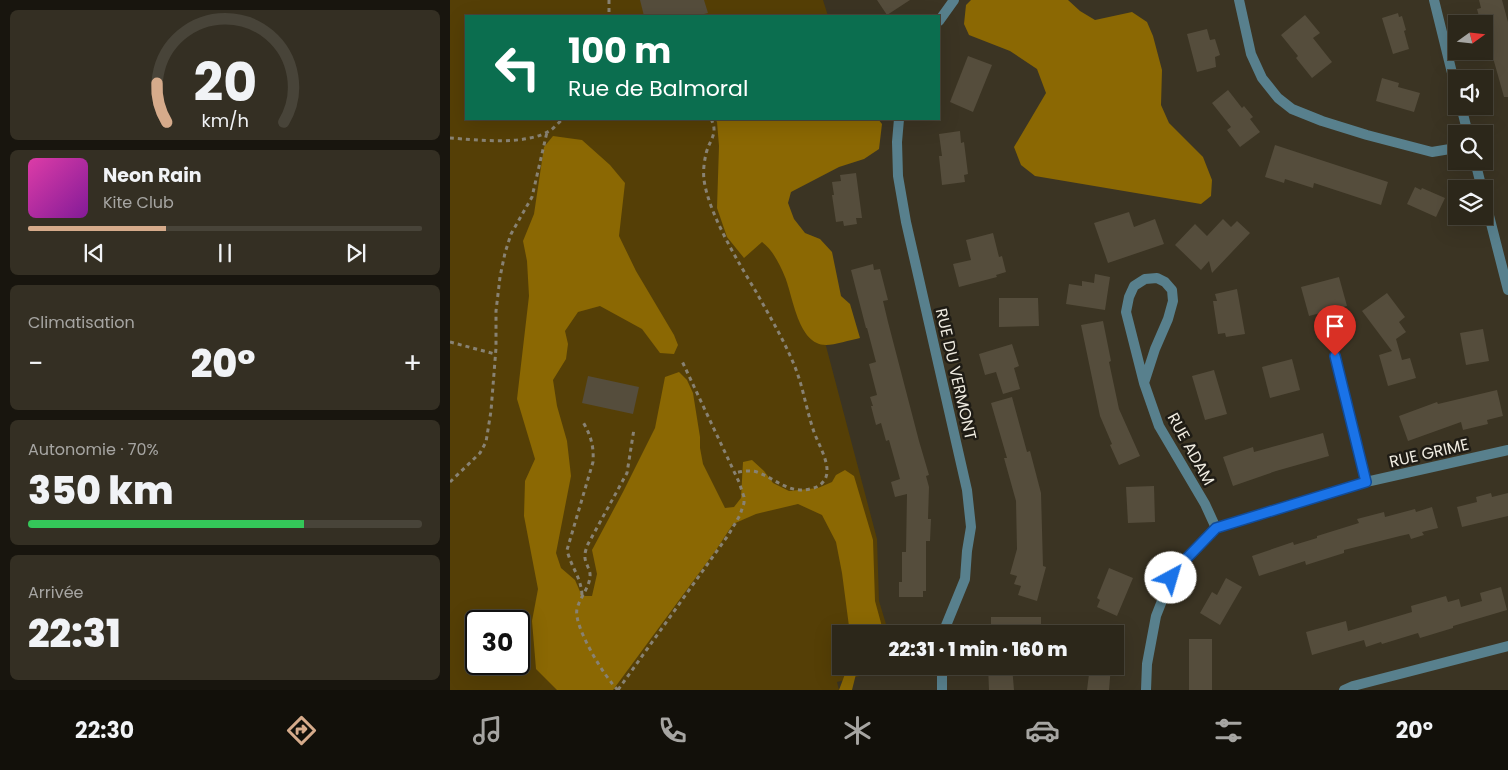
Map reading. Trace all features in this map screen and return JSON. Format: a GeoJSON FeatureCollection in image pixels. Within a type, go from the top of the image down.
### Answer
{"type":"FeatureCollection","features":[{"type":"Feature","properties":{"kind":"street"},"geometry":{"type":"LineString","coordinates":[[940,20],[954,0]]}},
{"type":"Feature","properties":{"kind":"street"},"geometry":{"type":"LineString","coordinates":[[1239,0],[1251,54],[1262,78],[1278,98],[1292,109],[1322,121],[1367,135],[1432,152],[1448,149]]}},
{"type":"Feature","properties":{"kind":"street"},"geometry":{"type":"LineString","coordinates":[[1434,0],[1451,70]]}},
{"type":"Feature","properties":{"kind":"street","name":"RUE DU VERMONT"},"geometry":{"type":"LineString","coordinates":[[899,120],[897,142],[898,176],[906,222],[967,490],[971,527],[965,579],[946,625]]}},
{"type":"Feature","properties":{"kind":"street"},"geometry":{"type":"LineString","coordinates":[[1491,225],[1508,290]]}},
{"type":"Feature","properties":{"kind":"street","name":"RUE ADAM"},"geometry":{"type":"LineString","coordinates":[[1144,383],[1173,301],[1172,290],[1165,282],[1157,278],[1145,280],[1134,286],[1129,297],[1126,312],[1144,383],[1159,426],[1205,504],[1216,528]]}},
{"type":"Feature","properties":{"kind":"street"},"geometry":{"type":"LineString","coordinates":[[1335,356],[1366,482]]}},
{"type":"Feature","properties":{"kind":"street","name":"RUE GRIME"},"geometry":{"type":"LineString","coordinates":[[1146,690],[1147,664],[1156,616],[1171,578],[1185,560],[1216,528],[1366,482],[1508,450]]}},
{"type":"Feature","properties":{"kind":"street"},"geometry":{"type":"LineString","coordinates":[[1344,690],[1353,686],[1508,646]]}},
{"type":"Feature","properties":{"kind":"street"},"geometry":{"type":"LineString","coordinates":[[942,675],[942,690]]}},
{"type":"Feature","properties":{"kind":"path"},"geometry":{"type":"LineString","coordinates":[[609,0],[609,15]]}},
{"type":"Feature","properties":{"kind":"path"},"geometry":{"type":"LineString","coordinates":[[450,138],[509,141],[547,132],[562,120]]}},
{"type":"Feature","properties":{"kind":"path"},"geometry":{"type":"LineString","coordinates":[[712,120],[715,132],[704,163],[704,180],[710,201],[739,263],[771,318],[796,368],[813,430],[827,465],[828,474],[824,482],[816,487],[806,490],[795,490],[783,486],[757,472],[735,473]]}},
{"type":"Feature","properties":{"kind":"path"},"geometry":{"type":"LineString","coordinates":[[450,482],[480,453],[486,442],[492,411],[496,310],[500,277],[511,234],[532,197],[547,132]]}},
{"type":"Feature","properties":{"kind":"path"},"geometry":{"type":"LineString","coordinates":[[450,342],[495,354]]}},
{"type":"Feature","properties":{"kind":"path"},"geometry":{"type":"LineString","coordinates":[[634,429],[626,473],[584,554],[591,574],[589,583],[576,610],[578,624],[584,639],[618,690],[723,544],[740,515],[744,503],[735,473],[681,359]]}},
{"type":"Feature","properties":{"kind":"path"},"geometry":{"type":"LineString","coordinates":[[582,596],[580,580],[570,561],[567,550],[593,462],[594,448],[591,435],[583,422]]}},
{"type":"Feature","properties":{"kind":"shaded area"},"geometry":{"type":"Polygon","coordinates":[[[450,0],[823,0],[828,15],[465,15],[465,120],[766,120],[877,539],[879,601],[886,625],[832,625],[832,675],[864,675],[837,682],[839,690],[450,690],[450,0]]]}},
{"type":"Feature","properties":{"kind":"shaded area"},"geometry":{"type":"Polygon","coordinates":[[[971,0],[1068,0],[1080,11],[1095,20],[1132,12],[1147,22],[1153,36],[1162,70],[1161,105],[1169,123],[1203,157],[1212,180],[1211,196],[1201,204],[1035,176],[1021,165],[1014,147],[1046,93],[1037,69],[1010,51],[969,35],[964,24],[966,5],[971,0]]]}},
{"type":"Feature","properties":{"kind":"shaded area"},"geometry":{"type":"Polygon","coordinates":[[[716,120],[879,120],[882,124],[879,149],[864,159],[839,167],[791,192],[788,203],[794,219],[805,233],[820,239],[832,252],[841,296],[850,304],[860,338],[826,345],[817,343],[809,337],[798,318],[785,277],[770,249],[762,242],[744,258],[727,237],[717,208],[719,146],[716,120]]]}},
{"type":"Feature","properties":{"kind":"shaded area"},"geometry":{"type":"Polygon","coordinates":[[[553,136],[582,140],[610,165],[625,183],[619,236],[636,271],[678,345],[674,354],[660,353],[642,329],[600,306],[578,312],[565,331],[568,344],[566,359],[553,380],[557,406],[567,441],[571,476],[556,553],[561,568],[575,580],[582,596],[592,596],[597,574],[592,550],[655,428],[665,377],[679,372],[687,380],[693,393],[703,464],[725,508],[734,507],[741,498],[743,462],[752,460],[773,483],[789,491],[818,488],[832,482],[836,475],[845,470],[854,476],[873,540],[875,601],[882,625],[849,625],[836,542],[822,515],[798,504],[756,514],[733,524],[613,690],[557,690],[536,669],[532,621],[538,589],[524,516],[525,481],[535,459],[517,399],[529,296],[527,261],[523,241],[534,214],[544,147],[553,136]]]}},
{"type":"Feature","properties":{"kind":"shaded area"},"geometry":{"type":"Polygon","coordinates":[[[845,675],[856,675],[852,690],[839,690],[845,675]]]}},
{"type":"Feature","properties":{"kind":"building"},"geometry":{"type":"Polygon","coordinates":[[[640,0],[704,0],[708,13],[704,15],[644,15],[640,0]]]}},
{"type":"Feature","properties":{"kind":"building"},"geometry":{"type":"Polygon","coordinates":[[[877,0],[910,0],[887,15],[877,0]]]}},
{"type":"Feature","properties":{"kind":"building"},"geometry":{"type":"Polygon","coordinates":[[[1479,0],[1502,0],[1508,22],[1508,97],[1504,97],[1493,58],[1493,15],[1479,15],[1477,9],[1481,8],[1479,0]]]}},
{"type":"Feature","properties":{"kind":"building"},"geometry":{"type":"Polygon","coordinates":[[[1398,13],[1399,17],[1402,16],[1409,49],[1393,54],[1382,18],[1398,13]]]}},
{"type":"Feature","properties":{"kind":"building"},"geometry":{"type":"Polygon","coordinates":[[[1305,15],[1320,33],[1313,38],[1332,62],[1312,78],[1296,58],[1298,56],[1281,35],[1305,15]]]}},
{"type":"Feature","properties":{"kind":"building"},"geometry":{"type":"Polygon","coordinates":[[[1207,29],[1210,40],[1215,39],[1220,55],[1215,57],[1216,67],[1197,72],[1187,34],[1207,29]]]}},
{"type":"Feature","properties":{"kind":"building"},"geometry":{"type":"Polygon","coordinates":[[[968,56],[992,65],[973,112],[950,102],[968,56]]]}},
{"type":"Feature","properties":{"kind":"building"},"geometry":{"type":"Polygon","coordinates":[[[1382,78],[1399,83],[1398,87],[1420,93],[1414,112],[1376,101],[1382,78]]]}},
{"type":"Feature","properties":{"kind":"building"},"geometry":{"type":"Polygon","coordinates":[[[1228,90],[1242,108],[1244,106],[1253,117],[1250,119],[1260,132],[1240,147],[1227,130],[1231,127],[1212,103],[1228,90]]]}},
{"type":"Feature","properties":{"kind":"building"},"geometry":{"type":"Polygon","coordinates":[[[960,131],[961,143],[964,142],[968,174],[964,175],[965,182],[942,185],[939,156],[942,156],[939,134],[960,131]]]}},
{"type":"Feature","properties":{"kind":"building"},"geometry":{"type":"Polygon","coordinates":[[[1275,145],[1388,182],[1381,205],[1314,183],[1313,188],[1285,179],[1284,183],[1265,177],[1275,145]]]}},
{"type":"Feature","properties":{"kind":"building"},"geometry":{"type":"Polygon","coordinates":[[[856,173],[862,218],[856,218],[857,224],[844,226],[843,221],[836,222],[832,182],[841,181],[840,175],[856,173]]]}},
{"type":"Feature","properties":{"kind":"building"},"geometry":{"type":"Polygon","coordinates":[[[1415,187],[1445,198],[1436,217],[1407,204],[1415,187]]]}},
{"type":"Feature","properties":{"kind":"building"},"geometry":{"type":"Polygon","coordinates":[[[1129,212],[1134,227],[1155,219],[1164,244],[1108,263],[1094,223],[1129,212]]]}},
{"type":"Feature","properties":{"kind":"building"},"geometry":{"type":"Polygon","coordinates":[[[1223,219],[1231,227],[1237,221],[1250,233],[1212,273],[1209,261],[1201,270],[1175,245],[1195,224],[1207,236],[1223,219]]]}},
{"type":"Feature","properties":{"kind":"building"},"geometry":{"type":"Polygon","coordinates":[[[993,233],[999,257],[1002,256],[1006,272],[996,275],[997,277],[959,287],[953,264],[971,260],[966,240],[993,233]]]}},
{"type":"Feature","properties":{"kind":"building"},"geometry":{"type":"Polygon","coordinates":[[[873,264],[874,270],[880,269],[888,300],[883,301],[929,475],[926,476],[929,487],[928,519],[931,519],[930,541],[926,541],[926,591],[923,591],[923,597],[899,597],[899,582],[902,582],[902,552],[906,552],[907,494],[895,497],[891,482],[900,479],[889,440],[886,441],[881,423],[876,425],[871,406],[873,406],[870,397],[877,395],[869,364],[876,362],[851,270],[873,264]]]}},
{"type":"Feature","properties":{"kind":"building"},"geometry":{"type":"Polygon","coordinates":[[[1095,274],[1110,277],[1105,310],[1066,304],[1069,284],[1082,286],[1082,281],[1094,283],[1095,274]]]}},
{"type":"Feature","properties":{"kind":"building"},"geometry":{"type":"Polygon","coordinates":[[[1339,277],[1347,306],[1309,316],[1301,287],[1339,277]]]}},
{"type":"Feature","properties":{"kind":"building"},"geometry":{"type":"Polygon","coordinates":[[[1237,289],[1245,334],[1226,337],[1225,333],[1218,334],[1213,301],[1217,301],[1215,294],[1237,289]]]}},
{"type":"Feature","properties":{"kind":"building"},"geometry":{"type":"Polygon","coordinates":[[[1387,293],[1405,317],[1399,322],[1406,332],[1396,339],[1402,360],[1410,358],[1416,378],[1388,386],[1379,355],[1392,351],[1362,311],[1387,293]]]}},
{"type":"Feature","properties":{"kind":"building"},"geometry":{"type":"Polygon","coordinates":[[[999,298],[1038,298],[1039,326],[999,327],[999,298]]]}},
{"type":"Feature","properties":{"kind":"building"},"geometry":{"type":"Polygon","coordinates":[[[1103,321],[1119,409],[1140,456],[1119,465],[1100,416],[1081,325],[1103,321]]]}},
{"type":"Feature","properties":{"kind":"building"},"geometry":{"type":"Polygon","coordinates":[[[1483,329],[1489,361],[1466,365],[1460,333],[1483,329]]]}},
{"type":"Feature","properties":{"kind":"building"},"geometry":{"type":"Polygon","coordinates":[[[1012,344],[1019,366],[1014,368],[1020,389],[1003,394],[996,372],[985,375],[979,354],[1012,344]]]}},
{"type":"Feature","properties":{"kind":"building"},"geometry":{"type":"Polygon","coordinates":[[[1292,359],[1300,390],[1270,398],[1262,367],[1292,359]]]}},
{"type":"Feature","properties":{"kind":"building"},"geometry":{"type":"Polygon","coordinates":[[[1214,370],[1227,414],[1205,420],[1192,376],[1214,370]]]}},
{"type":"Feature","properties":{"kind":"building"},"geometry":{"type":"Polygon","coordinates":[[[588,376],[639,387],[633,414],[582,403],[588,376]]]}},
{"type":"Feature","properties":{"kind":"building"},"geometry":{"type":"Polygon","coordinates":[[[1497,390],[1503,416],[1487,420],[1488,424],[1463,430],[1461,422],[1408,441],[1399,416],[1437,402],[1438,404],[1497,390]]]}},
{"type":"Feature","properties":{"kind":"building"},"geometry":{"type":"Polygon","coordinates":[[[1012,397],[1027,452],[1030,451],[1041,493],[1043,566],[1046,567],[1037,601],[1018,595],[1021,586],[1014,584],[1017,576],[1010,574],[1017,549],[1016,501],[1004,458],[1007,458],[991,403],[1012,397]]]}},
{"type":"Feature","properties":{"kind":"building"},"geometry":{"type":"Polygon","coordinates":[[[1323,433],[1329,456],[1233,486],[1223,457],[1253,447],[1254,452],[1323,433]]]}},
{"type":"Feature","properties":{"kind":"building"},"geometry":{"type":"Polygon","coordinates":[[[1154,486],[1155,522],[1128,523],[1126,487],[1154,486]]]}},
{"type":"Feature","properties":{"kind":"building"},"geometry":{"type":"Polygon","coordinates":[[[1491,493],[1492,497],[1508,493],[1508,516],[1462,527],[1457,507],[1477,502],[1476,497],[1491,493]]]}},
{"type":"Feature","properties":{"kind":"building"},"geometry":{"type":"Polygon","coordinates":[[[1432,507],[1438,528],[1422,532],[1424,535],[1411,539],[1409,534],[1400,536],[1344,550],[1344,553],[1306,565],[1305,561],[1259,576],[1252,556],[1293,542],[1294,545],[1317,538],[1317,536],[1359,523],[1357,519],[1384,512],[1385,517],[1415,509],[1416,512],[1432,507]]]}},
{"type":"Feature","properties":{"kind":"building"},"geometry":{"type":"Polygon","coordinates":[[[1109,568],[1133,578],[1117,616],[1097,607],[1100,600],[1097,598],[1109,568]]]}},
{"type":"Feature","properties":{"kind":"building"},"geometry":{"type":"Polygon","coordinates":[[[1226,578],[1242,587],[1220,625],[1200,613],[1212,592],[1217,595],[1226,578]]]}},
{"type":"Feature","properties":{"kind":"building"},"geometry":{"type":"Polygon","coordinates":[[[1501,587],[1507,610],[1420,638],[1418,633],[1366,647],[1364,640],[1312,655],[1306,632],[1346,621],[1348,631],[1412,612],[1411,606],[1446,596],[1448,602],[1459,599],[1461,607],[1482,601],[1480,593],[1501,587]]]}},
{"type":"Feature","properties":{"kind":"building"},"geometry":{"type":"Polygon","coordinates":[[[991,617],[1041,617],[1041,625],[991,625],[991,617]]]}},
{"type":"Feature","properties":{"kind":"building"},"geometry":{"type":"Polygon","coordinates":[[[1189,639],[1212,639],[1212,690],[1189,690],[1189,639]]]}},
{"type":"Feature","properties":{"kind":"building"},"geometry":{"type":"Polygon","coordinates":[[[988,675],[1013,675],[1014,690],[989,690],[988,675]]]}},
{"type":"Feature","properties":{"kind":"building"},"geometry":{"type":"Polygon","coordinates":[[[1089,675],[1110,675],[1109,690],[1087,690],[1089,675]]]}},
{"type":"Feature","properties":{"kind":"route"},"geometry":{"type":"LineString","coordinates":[[1171,578],[1185,560],[1216,528],[1366,482],[1335,356]]}}]}
